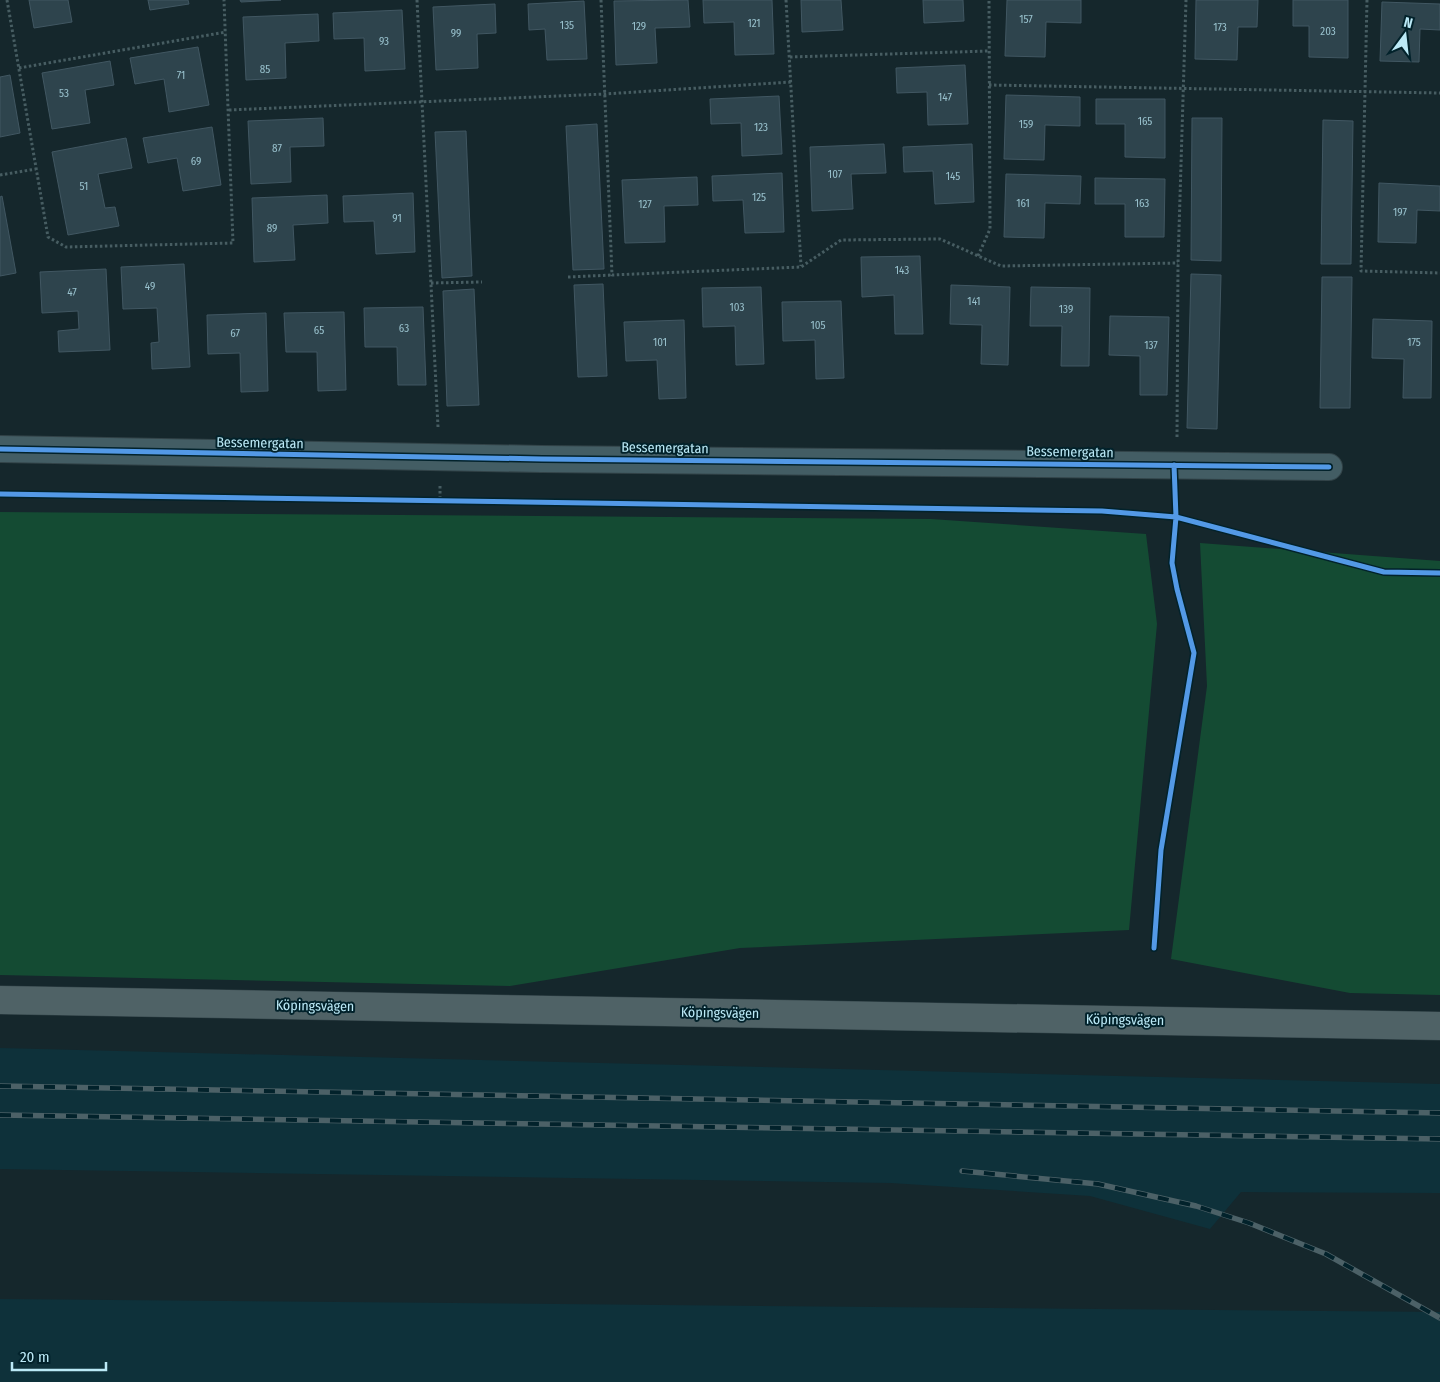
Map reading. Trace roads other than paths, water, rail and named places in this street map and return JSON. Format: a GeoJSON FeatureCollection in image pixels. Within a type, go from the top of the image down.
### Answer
{"type":"FeatureCollection","features":[{"type":"Feature","properties":{"kind":"main road","name":"Köpingsvägen"},"geometry":{"type":"LineString","coordinates":[[0,1000],[1440,1026]]}},
{"type":"Feature","properties":{"kind":"street","name":"Bessemergatan"},"geometry":{"type":"LineString","coordinates":[[0,450],[1329,467]]}},
{"type":"Feature","properties":{"kind":"railway"},"geometry":{"type":"LineString","coordinates":[[0,1086],[1440,1113]]}},
{"type":"Feature","properties":{"kind":"railway"},"geometry":{"type":"LineString","coordinates":[[0,1115],[1440,1139]]}},
{"type":"Feature","properties":{"kind":"railway"},"geometry":{"type":"LineString","coordinates":[[962,1171],[1098,1184],[1196,1206],[1249,1223],[1326,1254],[1440,1318]]}}]}
